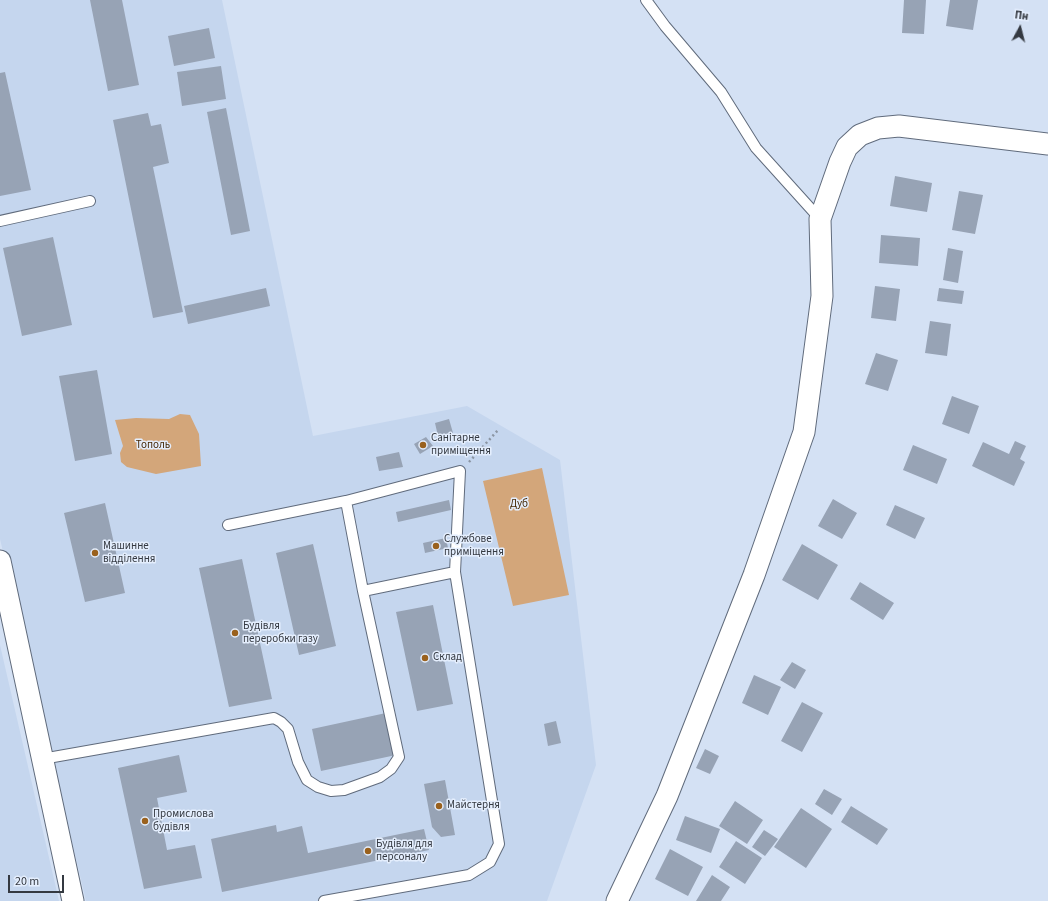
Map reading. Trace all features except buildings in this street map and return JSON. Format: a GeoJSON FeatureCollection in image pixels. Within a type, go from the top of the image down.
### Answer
{"type":"FeatureCollection","features":[{"type":"Feature","properties":{"kind":"street"},"geometry":{"type":"LineString","coordinates":[[617,901],[673,781],[754,575],[804,432],[822,296],[820,219],[840,162],[847,147],[860,135],[878,128],[899,126],[1048,144]]}},
{"type":"Feature","properties":{"kind":"street"},"geometry":{"type":"LineString","coordinates":[[0,561],[73,901]]}},
{"type":"Feature","properties":{"kind":"lane"},"geometry":{"type":"LineString","coordinates":[[646,0],[721,92],[756,148],[820,219]]}},
{"type":"Feature","properties":{"kind":"lane"},"geometry":{"type":"LineString","coordinates":[[0,221],[90,201]]}},
{"type":"Feature","properties":{"kind":"lane"},"geometry":{"type":"LineString","coordinates":[[228,525],[346,501],[460,471],[455,572],[499,844],[490,862],[469,875],[324,901]]}},
{"type":"Feature","properties":{"kind":"lane"},"geometry":{"type":"LineString","coordinates":[[42,760],[274,718],[288,729],[298,762],[307,780],[318,787],[331,791],[344,790],[380,777],[391,768],[399,757],[363,591],[346,501]]}},
{"type":"Feature","properties":{"kind":"lane"},"geometry":{"type":"LineString","coordinates":[[363,591],[455,572]]}},
{"type":"Feature","properties":{"kind":"path"},"geometry":{"type":"LineString","coordinates":[[460,471],[499,429]]}},
{"type":"Feature","properties":{"kind":"shaded area"},"geometry":{"type":"Polygon","coordinates":[[[0,0],[222,0],[313,436],[467,406],[560,460],[596,765],[547,901],[86,901],[0,539],[0,0]]]}},
{"type":"Feature","properties":{"kind":"shaded area"},"geometry":{"type":"Polygon","coordinates":[[[0,645],[59,901],[0,901],[0,645]]]}},
{"type":"Feature","properties":{"kind":"green space","name":"Тополь"},"geometry":{"type":"Polygon","coordinates":[[[180,414],[190,415],[199,434],[201,466],[156,474],[127,467],[121,462],[120,453],[123,446],[115,420],[136,418],[169,419],[180,414]]]}},
{"type":"Feature","properties":{"kind":"green space","name":"Дуб"},"geometry":{"type":"Polygon","coordinates":[[[542,468],[569,595],[513,606],[483,481],[542,468]]]}},
{"type":"Feature","properties":{"kind":"place","name":"Санітарне приміщення"},"geometry":{"type":"Point","coordinates":[423,445]}},
{"type":"Feature","properties":{"kind":"place","name":"Службове приміщення"},"geometry":{"type":"Point","coordinates":[436,546]}},
{"type":"Feature","properties":{"kind":"place","name":"Машинне відділення"},"geometry":{"type":"Point","coordinates":[95,553]}},
{"type":"Feature","properties":{"kind":"place","name":"Будівля переробки газу"},"geometry":{"type":"Point","coordinates":[235,633]}},
{"type":"Feature","properties":{"kind":"place","name":"Склад"},"geometry":{"type":"Point","coordinates":[425,658]}},
{"type":"Feature","properties":{"kind":"place","name":"Майстерня"},"geometry":{"type":"Point","coordinates":[439,806]}},
{"type":"Feature","properties":{"kind":"place","name":"Промислова будівля"},"geometry":{"type":"Point","coordinates":[145,821]}},
{"type":"Feature","properties":{"kind":"place","name":"Будівля для персоналу"},"geometry":{"type":"Point","coordinates":[368,851]}}]}
